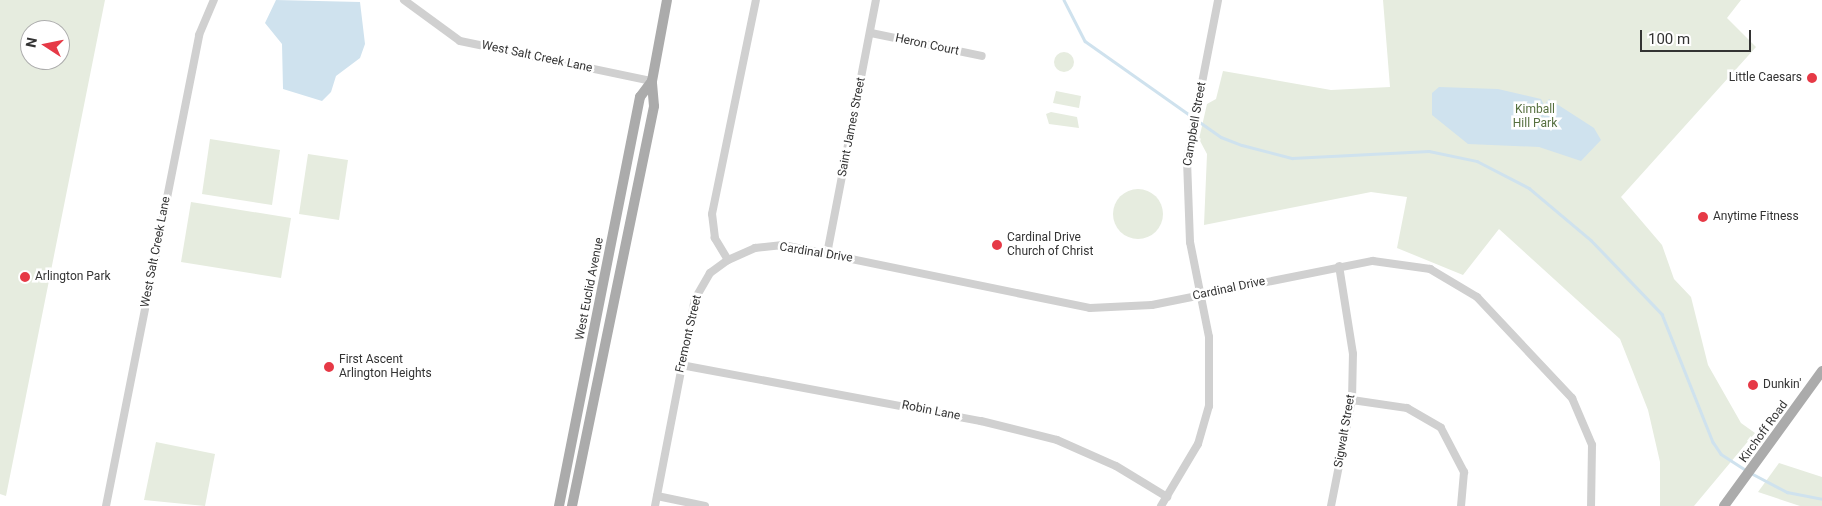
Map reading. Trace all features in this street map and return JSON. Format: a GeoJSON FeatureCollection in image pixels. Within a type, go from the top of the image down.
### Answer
{"type":"FeatureCollection","features":[{"type":"Feature","properties":{"kind":"main road","name":"West Euclid Avenue"},"geometry":{"type":"LineString","coordinates":[[572,506],[654,106],[652,81],[667,0]]}},
{"type":"Feature","properties":{"kind":"main road","name":"West Euclid Avenue"},"geometry":{"type":"LineString","coordinates":[[559,506],[640,98],[652,81]]}},
{"type":"Feature","properties":{"kind":"main road","name":"Kirchoff Road"},"geometry":{"type":"LineString","coordinates":[[1724,506],[1760,459],[1822,371]]}},
{"type":"Feature","properties":{"kind":"street","name":"West Salt Creek Lane"},"geometry":{"type":"LineString","coordinates":[[106,506],[198,36],[214,0]]}},
{"type":"Feature","properties":{"kind":"street","name":"West Salt Creek Lane"},"geometry":{"type":"LineString","coordinates":[[404,0],[460,41],[652,81]]}},
{"type":"Feature","properties":{"kind":"street"},"geometry":{"type":"LineString","coordinates":[[728,260],[715,238],[712,214],[756,0]]}},
{"type":"Feature","properties":{"kind":"street","name":"Saint James Street"},"geometry":{"type":"LineString","coordinates":[[827,254],[876,0]]}},
{"type":"Feature","properties":{"kind":"street","name":"Campbell Street"},"geometry":{"type":"LineString","coordinates":[[1161,506],[1198,444],[1209,406],[1212,365],[1186,202],[1193,125],[1218,0]]}},
{"type":"Feature","properties":{"kind":"street","name":"Heron Court"},"geometry":{"type":"LineString","coordinates":[[871,33],[982,56]]}},
{"type":"Feature","properties":{"kind":"street","name":"Cardinal Drive"},"geometry":{"type":"LineString","coordinates":[[728,260],[755,248],[783,246],[1090,308],[1152,305],[1339,266],[1394,261],[1430,269],[1490,309],[1562,384],[1581,413],[1592,445],[1591,506]]}},
{"type":"Feature","properties":{"kind":"street","name":"Fremont Street"},"geometry":{"type":"LineString","coordinates":[[655,506],[681,365],[702,283],[728,260]]}},
{"type":"Feature","properties":{"kind":"street","name":"Sigwalt Street"},"geometry":{"type":"LineString","coordinates":[[1331,506],[1352,400],[1353,354],[1339,266]]}},
{"type":"Feature","properties":{"kind":"street","name":"Robin Lane"},"geometry":{"type":"LineString","coordinates":[[681,365],[981,421],[1057,440],[1116,466],[1167,497]]}},
{"type":"Feature","properties":{"kind":"street"},"geometry":{"type":"LineString","coordinates":[[1352,400],[1407,408],[1442,428],[1464,472],[1461,506]]}},
{"type":"Feature","properties":{"kind":"street"},"geometry":{"type":"LineString","coordinates":[[657,496],[705,506]]}},
{"type":"Feature","properties":{"kind":"green space","name":"Arlington Park"},"geometry":{"type":"Polygon","coordinates":[[[0,0],[105,0],[6,496],[0,494],[0,0]]]}},
{"type":"Feature","properties":{"kind":"green space","name":"Kimball Hill Park"},"geometry":{"type":"Polygon","coordinates":[[[1383,0],[1741,0],[1727,18],[1756,47],[1621,197],[1662,245],[1674,279],[1691,297],[1708,365],[1741,423],[1755,433],[1694,506],[1660,506],[1660,462],[1648,410],[1620,339],[1499,229],[1463,275],[1397,248],[1407,197],[1371,192],[1204,225],[1207,154],[1199,139],[1207,104],[1216,99],[1223,71],[1331,90],[1390,87],[1383,0]]]}},
{"type":"Feature","properties":{"kind":"green space"},"geometry":{"type":"Polygon","coordinates":[[[1064,52],[1071,55],[1074,62],[1071,69],[1064,72],[1057,69],[1054,62],[1057,55],[1064,52]]]}},
{"type":"Feature","properties":{"kind":"green space"},"geometry":{"type":"Polygon","coordinates":[[[1056,91],[1081,96],[1079,108],[1053,103],[1056,91]]]}},
{"type":"Feature","properties":{"kind":"green space"},"geometry":{"type":"Polygon","coordinates":[[[1051,112],[1077,117],[1079,128],[1049,124],[1046,114],[1051,112]]]}},
{"type":"Feature","properties":{"kind":"green space"},"geometry":{"type":"Polygon","coordinates":[[[210,139],[280,150],[272,205],[202,194],[210,139]]]}},
{"type":"Feature","properties":{"kind":"green space"},"geometry":{"type":"Polygon","coordinates":[[[308,154],[348,160],[339,220],[299,214],[308,154]]]}},
{"type":"Feature","properties":{"kind":"green space"},"geometry":{"type":"Polygon","coordinates":[[[1138,189],[1152,193],[1159,200],[1163,214],[1159,228],[1152,235],[1138,239],[1124,235],[1117,228],[1113,214],[1117,200],[1124,193],[1138,189]]]}},
{"type":"Feature","properties":{"kind":"green space"},"geometry":{"type":"Polygon","coordinates":[[[191,202],[291,218],[281,278],[181,262],[191,202]]]}},
{"type":"Feature","properties":{"kind":"green space"},"geometry":{"type":"Polygon","coordinates":[[[156,442],[215,454],[205,506],[144,500],[156,442]]]}},
{"type":"Feature","properties":{"kind":"green space"},"geometry":{"type":"Polygon","coordinates":[[[1779,463],[1822,477],[1822,506],[1800,506],[1758,492],[1779,463]]]}},
{"type":"Feature","properties":{"kind":"water"},"geometry":{"type":"Polygon","coordinates":[[[276,0],[360,2],[365,44],[360,58],[336,76],[331,92],[322,101],[283,89],[282,44],[265,23],[276,0]]]}},
{"type":"Feature","properties":{"kind":"water"},"geometry":{"type":"Polygon","coordinates":[[[1439,87],[1498,89],[1541,99],[1544,105],[1549,99],[1594,128],[1601,140],[1581,161],[1539,147],[1468,144],[1432,115],[1432,93],[1439,87]]]}},
{"type":"Feature","properties":{"kind":"waterway"},"geometry":{"type":"LineString","coordinates":[[1064,0],[1085,41],[1221,137],[1242,145],[1292,158],[1429,151],[1477,161],[1529,188],[1591,240],[1662,314],[1713,442],[1721,454],[1747,471]]}},
{"type":"Feature","properties":{"kind":"waterway"},"geometry":{"type":"LineString","coordinates":[[1751,473],[1787,492],[1822,499]]}},
{"type":"Feature","properties":{"kind":"place","name":"Little Caesars"},"geometry":{"type":"Point","coordinates":[1812,78]}},
{"type":"Feature","properties":{"kind":"place","name":"Anytime Fitness"},"geometry":{"type":"Point","coordinates":[1703,217]}},
{"type":"Feature","properties":{"kind":"place","name":"Cardinal Drive Church of Christ"},"geometry":{"type":"Point","coordinates":[997,245]}},
{"type":"Feature","properties":{"kind":"place","name":"Arlington Park"},"geometry":{"type":"Point","coordinates":[25,277]}},
{"type":"Feature","properties":{"kind":"place","name":"First Ascent Arlington Heights"},"geometry":{"type":"Point","coordinates":[329,367]}},
{"type":"Feature","properties":{"kind":"place","name":"Dunkin'"},"geometry":{"type":"Point","coordinates":[1753,385]}}]}
